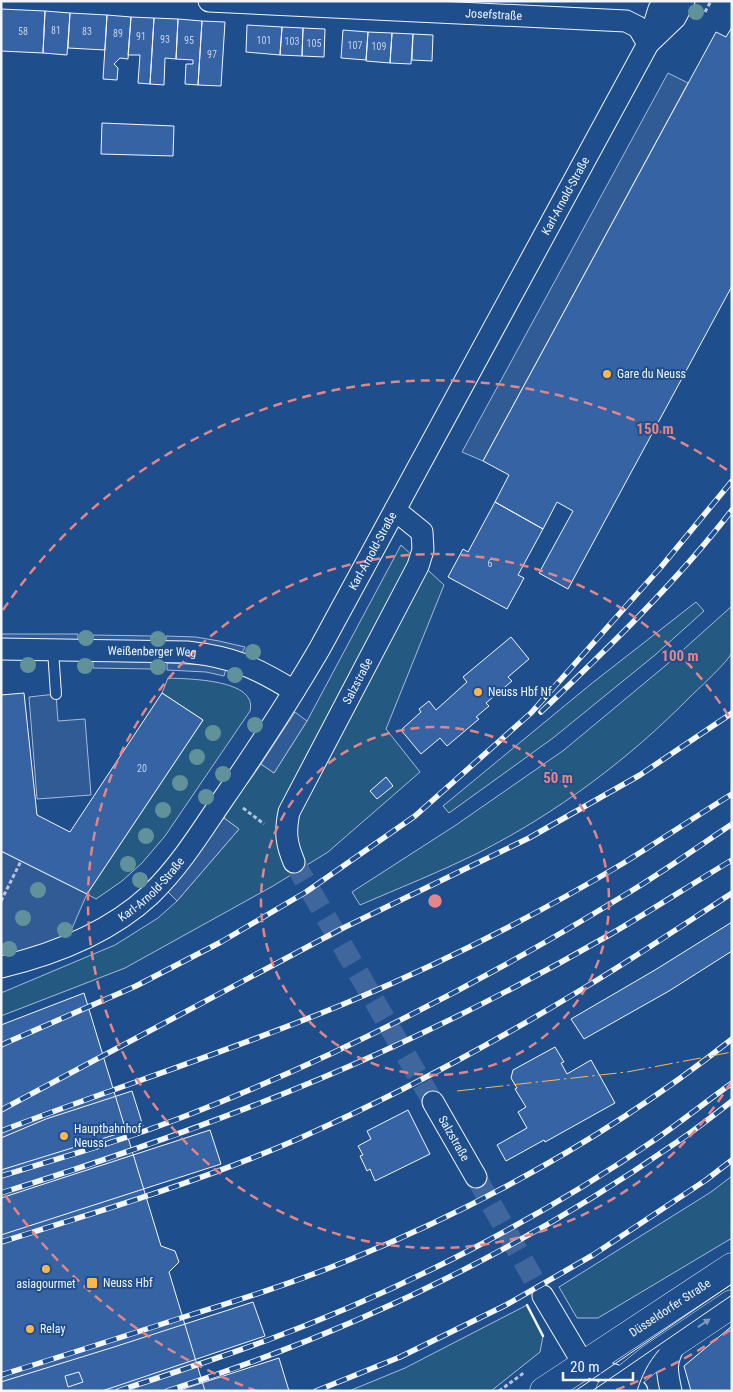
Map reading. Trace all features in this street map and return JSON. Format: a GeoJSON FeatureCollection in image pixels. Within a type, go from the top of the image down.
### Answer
{"type":"FeatureCollection","features":[{"type":"Feature","properties":{"kind":"main road","name":"Düsseldorfer Straße"},"geometry":{"type":"LineString","coordinates":[[544,1391],[732,1267]]}},
{"type":"Feature","properties":{"kind":"main road"},"geometry":{"type":"LineString","coordinates":[[623,1387],[676,1342],[732,1304]]}},
{"type":"Feature","properties":{"kind":"street","name":"Josefstraße"},"geometry":{"type":"LineString","coordinates":[[209,1],[626,20],[638,27],[648,44]]}},
{"type":"Feature","properties":{"kind":"street","name":"Karl-Arnold-Straße"},"geometry":{"type":"LineString","coordinates":[[1,967],[27,961],[61,949],[95,933],[123,916],[150,895],[183,858],[294,691],[395,510],[648,44],[659,10],[664,1]]}},
{"type":"Feature","properties":{"kind":"street","name":"Karl-Arnold-Straße"},"geometry":{"type":"LineString","coordinates":[[648,44],[675,18],[684,1]]}},
{"type":"Feature","properties":{"kind":"street","name":"Salzstraße"},"geometry":{"type":"LineString","coordinates":[[294,862],[287,846],[286,828],[290,812],[418,566],[423,550],[422,532],[395,510]]}},
{"type":"Feature","properties":{"kind":"street","name":"Weißenberger Weg"},"geometry":{"type":"LineString","coordinates":[[1,649],[187,652],[215,655],[242,663],[266,674],[294,691]]}},
{"type":"Feature","properties":{"kind":"street","name":"Salzstraße"},"geometry":{"type":"LineString","coordinates":[[433,1102],[476,1177]]}},
{"type":"Feature","properties":{"kind":"street"},"geometry":{"type":"LineString","coordinates":[[543,1296],[584,1365],[604,1371],[623,1387]]}},
{"type":"Feature","properties":{"kind":"street"},"geometry":{"type":"LineString","coordinates":[[671,1391],[667,1370],[668,1358],[676,1342]]}},
{"type":"Feature","properties":{"kind":"lane"},"geometry":{"type":"LineString","coordinates":[[53,650],[56,694]]}},
{"type":"Feature","properties":{"kind":"path"},"geometry":{"type":"LineString","coordinates":[[250,813],[268,827]]}},
{"type":"Feature","properties":{"kind":"path"},"geometry":{"type":"LineString","coordinates":[[1,901],[22,861]]}},
{"type":"Feature","properties":{"kind":"shaded area"},"geometry":{"type":"Polygon","coordinates":[[[668,73],[688,83],[483,461],[462,452],[668,73]]]}},
{"type":"Feature","properties":{"kind":"shaded area"},"geometry":{"type":"Polygon","coordinates":[[[401,545],[444,585],[386,729],[420,772],[328,852],[273,886],[125,968],[1,1016],[1,993],[115,945],[158,918],[177,901],[239,829],[224,818],[228,803],[239,788],[247,784],[261,764],[274,773],[307,721],[401,545]]]}},
{"type":"Feature","properties":{"kind":"shaded area"},"geometry":{"type":"Polygon","coordinates":[[[696,602],[704,611],[655,655],[553,738],[449,813],[443,806],[591,684],[696,602]]]}},
{"type":"Feature","properties":{"kind":"shaded area"},"geometry":{"type":"Polygon","coordinates":[[[732,606],[732,652],[730,656],[667,719],[617,763],[564,802],[507,837],[449,867],[360,905],[352,892],[456,825],[564,750],[665,666],[732,606]]]}},
{"type":"Feature","properties":{"kind":"shaded area"},"geometry":{"type":"Polygon","coordinates":[[[1,634],[78,634],[78,642],[1,641],[1,634]]]}},
{"type":"Feature","properties":{"kind":"shaded area"},"geometry":{"type":"Polygon","coordinates":[[[93,635],[151,636],[151,643],[93,642],[93,635]]]}},
{"type":"Feature","properties":{"kind":"shaded area"},"geometry":{"type":"Polygon","coordinates":[[[166,636],[196,637],[245,647],[242,653],[166,643],[166,636]]]}},
{"type":"Feature","properties":{"kind":"shaded area"},"geometry":{"type":"Polygon","coordinates":[[[93,661],[151,662],[151,669],[93,668],[93,661]]]}},
{"type":"Feature","properties":{"kind":"shaded area"},"geometry":{"type":"Polygon","coordinates":[[[167,663],[207,665],[226,669],[224,676],[206,672],[167,670],[167,663]]]}},
{"type":"Feature","properties":{"kind":"shaded area"},"geometry":{"type":"Polygon","coordinates":[[[168,678],[205,680],[233,687],[243,692],[250,700],[250,711],[165,836],[142,863],[122,881],[96,899],[87,894],[203,720],[162,693],[168,678]]]}},
{"type":"Feature","properties":{"kind":"shaded area"},"geometry":{"type":"Polygon","coordinates":[[[56,694],[58,721],[85,719],[91,795],[37,799],[29,697],[56,694]]]}},
{"type":"Feature","properties":{"kind":"shaded area"},"geometry":{"type":"Polygon","coordinates":[[[295,712],[307,721],[274,773],[261,764],[295,712]]]}},
{"type":"Feature","properties":{"kind":"shaded area"},"geometry":{"type":"Polygon","coordinates":[[[224,818],[239,829],[177,901],[166,890],[224,818]]]}},
{"type":"Feature","properties":{"kind":"shaded area"},"geometry":{"type":"Polygon","coordinates":[[[1,851],[87,894],[70,933],[24,952],[1,957],[1,851]]]}},
{"type":"Feature","properties":{"kind":"shaded area"},"geometry":{"type":"Polygon","coordinates":[[[732,1176],[732,1238],[598,1318],[577,1318],[559,1287],[711,1192],[732,1176]]]}},
{"type":"Feature","properties":{"kind":"shaded area"},"geometry":{"type":"Polygon","coordinates":[[[527,1305],[543,1336],[540,1352],[491,1391],[349,1391],[405,1368],[527,1305]]]}},
{"type":"Feature","properties":{"kind":"building"},"geometry":{"type":"Polygon","coordinates":[[[1,9],[45,11],[43,53],[1,51],[1,9]]]}},
{"type":"Feature","properties":{"kind":"building"},"geometry":{"type":"Polygon","coordinates":[[[45,11],[70,13],[67,55],[43,53],[45,11]]]}},
{"type":"Feature","properties":{"kind":"building"},"geometry":{"type":"Polygon","coordinates":[[[70,13],[107,15],[105,50],[68,48],[70,13]]]}},
{"type":"Feature","properties":{"kind":"building"},"geometry":{"type":"Polygon","coordinates":[[[107,15],[131,17],[128,59],[120,58],[114,64],[118,68],[117,80],[103,79],[107,15]]]}},
{"type":"Feature","properties":{"kind":"building"},"geometry":{"type":"Polygon","coordinates":[[[131,17],[154,18],[150,84],[138,83],[140,55],[128,55],[131,17]]]}},
{"type":"Feature","properties":{"kind":"building"},"geometry":{"type":"Polygon","coordinates":[[[154,18],[178,19],[176,59],[165,58],[164,85],[150,84],[154,18]]]}},
{"type":"Feature","properties":{"kind":"building"},"geometry":{"type":"Polygon","coordinates":[[[178,19],[202,21],[198,85],[185,84],[186,64],[193,64],[193,60],[176,59],[178,19]]]}},
{"type":"Feature","properties":{"kind":"building"},"geometry":{"type":"Polygon","coordinates":[[[202,21],[225,22],[221,86],[198,85],[202,21]]]}},
{"type":"Feature","properties":{"kind":"building"},"geometry":{"type":"Polygon","coordinates":[[[247,25],[282,27],[280,55],[246,52],[247,25]]]}},
{"type":"Feature","properties":{"kind":"building"},"geometry":{"type":"Polygon","coordinates":[[[282,27],[303,28],[302,56],[280,55],[282,27]]]}},
{"type":"Feature","properties":{"kind":"building","name":"Gare du Neuss"},"geometry":{"type":"Polygon","coordinates":[[[732,27],[732,286],[568,589],[539,573],[573,511],[557,502],[543,529],[495,502],[509,475],[483,461],[716,32],[726,37],[732,27]]]}},
{"type":"Feature","properties":{"kind":"building"},"geometry":{"type":"Polygon","coordinates":[[[303,28],[325,29],[324,57],[302,56],[303,28]]]}},
{"type":"Feature","properties":{"kind":"building"},"geometry":{"type":"Polygon","coordinates":[[[343,30],[368,32],[366,60],[341,58],[343,30]]]}},
{"type":"Feature","properties":{"kind":"building"},"geometry":{"type":"Polygon","coordinates":[[[368,32],[392,33],[390,63],[366,61],[368,32]]]}},
{"type":"Feature","properties":{"kind":"building"},"geometry":{"type":"Polygon","coordinates":[[[392,33],[413,34],[411,64],[390,63],[392,33]]]}},
{"type":"Feature","properties":{"kind":"building"},"geometry":{"type":"Polygon","coordinates":[[[413,34],[433,35],[432,61],[412,60],[413,34]]]}},
{"type":"Feature","properties":{"kind":"building"},"geometry":{"type":"Polygon","coordinates":[[[102,123],[174,126],[173,156],[101,154],[102,123]]]}},
{"type":"Feature","properties":{"kind":"building"},"geometry":{"type":"Polygon","coordinates":[[[495,502],[543,529],[518,575],[524,578],[507,609],[448,577],[463,549],[468,552],[495,502]]]}},
{"type":"Feature","properties":{"kind":"building","name":"Neuss Hbf Nf"},"geometry":{"type":"Polygon","coordinates":[[[511,637],[529,659],[508,677],[512,681],[486,703],[489,706],[476,717],[479,719],[447,746],[440,738],[421,754],[401,730],[421,712],[419,709],[429,701],[436,710],[467,682],[463,677],[511,637]]]}},
{"type":"Feature","properties":{"kind":"building"},"geometry":{"type":"Polygon","coordinates":[[[24,693],[37,815],[70,832],[162,693],[203,720],[87,894],[1,851],[1,695],[24,693]]]}},
{"type":"Feature","properties":{"kind":"building"},"geometry":{"type":"Polygon","coordinates":[[[386,777],[393,786],[377,799],[370,791],[386,777]]]}},
{"type":"Feature","properties":{"kind":"building"},"geometry":{"type":"Polygon","coordinates":[[[732,922],[732,951],[669,991],[584,1039],[571,1019],[732,922]]]}},
{"type":"Feature","properties":{"kind":"building","name":"Hauptbahnhof Neuss"},"geometry":{"type":"Polygon","coordinates":[[[84,993],[161,1246],[175,1251],[179,1262],[169,1272],[205,1391],[1,1391],[1,1025],[84,993]]]}},
{"type":"Feature","properties":{"kind":"building"},"geometry":{"type":"Polygon","coordinates":[[[555,1047],[564,1062],[561,1063],[567,1074],[591,1060],[615,1103],[545,1142],[544,1140],[506,1161],[497,1145],[527,1128],[518,1112],[526,1107],[515,1089],[517,1088],[511,1078],[513,1070],[555,1047]]]}},
{"type":"Feature","properties":{"kind":"building"},"geometry":{"type":"Polygon","coordinates":[[[132,1091],[143,1126],[1,1170],[1,1138],[46,1119],[132,1091]]]}},
{"type":"Feature","properties":{"kind":"building"},"geometry":{"type":"Polygon","coordinates":[[[408,1110],[430,1154],[375,1181],[370,1169],[367,1171],[360,1156],[363,1155],[358,1146],[371,1139],[367,1131],[408,1110]]]}},
{"type":"Feature","properties":{"kind":"building"},"geometry":{"type":"Polygon","coordinates":[[[210,1130],[221,1164],[1,1235],[1,1198],[210,1130]]]}},
{"type":"Feature","properties":{"kind":"building"},"geometry":{"type":"Polygon","coordinates":[[[253,1302],[265,1336],[102,1391],[1,1391],[1,1382],[253,1302]]]}},
{"type":"Feature","properties":{"kind":"building"},"geometry":{"type":"Polygon","coordinates":[[[732,1326],[732,1391],[691,1391],[684,1366],[732,1326]]]}},
{"type":"Feature","properties":{"kind":"building"},"geometry":{"type":"Polygon","coordinates":[[[279,1358],[289,1391],[177,1391],[279,1358]]]}},
{"type":"Feature","properties":{"kind":"building"},"geometry":{"type":"Polygon","coordinates":[[[79,1372],[83,1382],[68,1387],[65,1376],[79,1372]]]}},
{"type":"Feature","properties":{"kind":"tunnel"},"geometry":{"type":"LineString","coordinates":[[294,862],[433,1102]]}},
{"type":"Feature","properties":{"kind":"tunnel"},"geometry":{"type":"LineString","coordinates":[[476,1177],[543,1296]]}},
{"type":"Feature","properties":{"kind":"tram line"},"geometry":{"type":"LineString","coordinates":[[575,1391],[732,1284]]}},
{"type":"Feature","properties":{"kind":"tram line"},"geometry":{"type":"LineString","coordinates":[[592,1391],[732,1295]]}},
{"type":"Feature","properties":{"kind":"tram line"},"geometry":{"type":"LineString","coordinates":[[637,1391],[646,1369],[659,1350]]}},
{"type":"Feature","properties":{"kind":"railway"},"geometry":{"type":"LineString","coordinates":[[1,1045],[136,986],[221,942],[306,892],[415,816],[531,713],[661,567],[732,481]]}},
{"type":"Feature","properties":{"kind":"railway"},"geometry":{"type":"LineString","coordinates":[[541,712],[664,590],[732,510]]}},
{"type":"Feature","properties":{"kind":"railway"},"geometry":{"type":"LineString","coordinates":[[1,1110],[341,929],[529,838],[640,775],[732,713]]}},
{"type":"Feature","properties":{"kind":"railway"},"geometry":{"type":"LineString","coordinates":[[1,1131],[308,1019],[420,970],[489,937],[589,883],[732,794]]}},
{"type":"Feature","properties":{"kind":"railway"},"geometry":{"type":"LineString","coordinates":[[1,1176],[165,1124],[300,1068],[355,1042],[518,958],[651,879],[732,824]]}},
{"type":"Feature","properties":{"kind":"railway"},"geometry":{"type":"LineString","coordinates":[[1,1193],[97,1162],[238,1112],[377,1054],[525,982],[626,925],[732,860]]}},
{"type":"Feature","properties":{"kind":"railway"},"geometry":{"type":"LineString","coordinates":[[1,1242],[151,1195],[225,1168],[298,1139],[372,1105],[444,1068],[549,1009],[732,893]]}},
{"type":"Feature","properties":{"kind":"railway"},"geometry":{"type":"LineString","coordinates":[[1,1375],[269,1290],[329,1268],[400,1238],[500,1190],[596,1135],[688,1073],[732,1039]]}},
{"type":"Feature","properties":{"kind":"railway"},"geometry":{"type":"LineString","coordinates":[[118,1391],[315,1322],[416,1277],[466,1252],[564,1198],[611,1169],[666,1132],[732,1083]]}},
{"type":"Feature","properties":{"kind":"railway"},"geometry":{"type":"LineString","coordinates":[[167,1391],[300,1344],[430,1287],[493,1255],[615,1183],[689,1134],[732,1101]]}},
{"type":"Feature","properties":{"kind":"railway"},"geometry":{"type":"LineString","coordinates":[[316,1391],[400,1357],[506,1305],[593,1255],[706,1180],[732,1160]]}},
{"type":"Feature","properties":{"kind":"wall"},"geometry":{"type":"LineString","coordinates":[[527,1305],[543,1336]]}},
{"type":"Feature","properties":{"kind":"power"},"geometry":{"type":"LineString","coordinates":[[457,1091],[627,1072],[732,1052]]}},
{"type":"Feature","properties":{"kind":"place","name":"Gare du Neuss"},"geometry":{"type":"Point","coordinates":[607,374]}},
{"type":"Feature","properties":{"kind":"place","name":"Neuss Hbf Nf"},"geometry":{"type":"Point","coordinates":[478,692]}},
{"type":"Feature","properties":{"kind":"place","name":"Hauptbahnhof Neuss"},"geometry":{"type":"Point","coordinates":[64,1136]}},
{"type":"Feature","properties":{"kind":"place","name":"asiagourmet"},"geometry":{"type":"Point","coordinates":[46,1269]}},
{"type":"Feature","properties":{"kind":"place","name":"Neuss Hbf"},"geometry":{"type":"Point","coordinates":[92,1283]}},
{"type":"Feature","properties":{"kind":"place","name":"Relay"},"geometry":{"type":"Point","coordinates":[30,1329]}}]}
